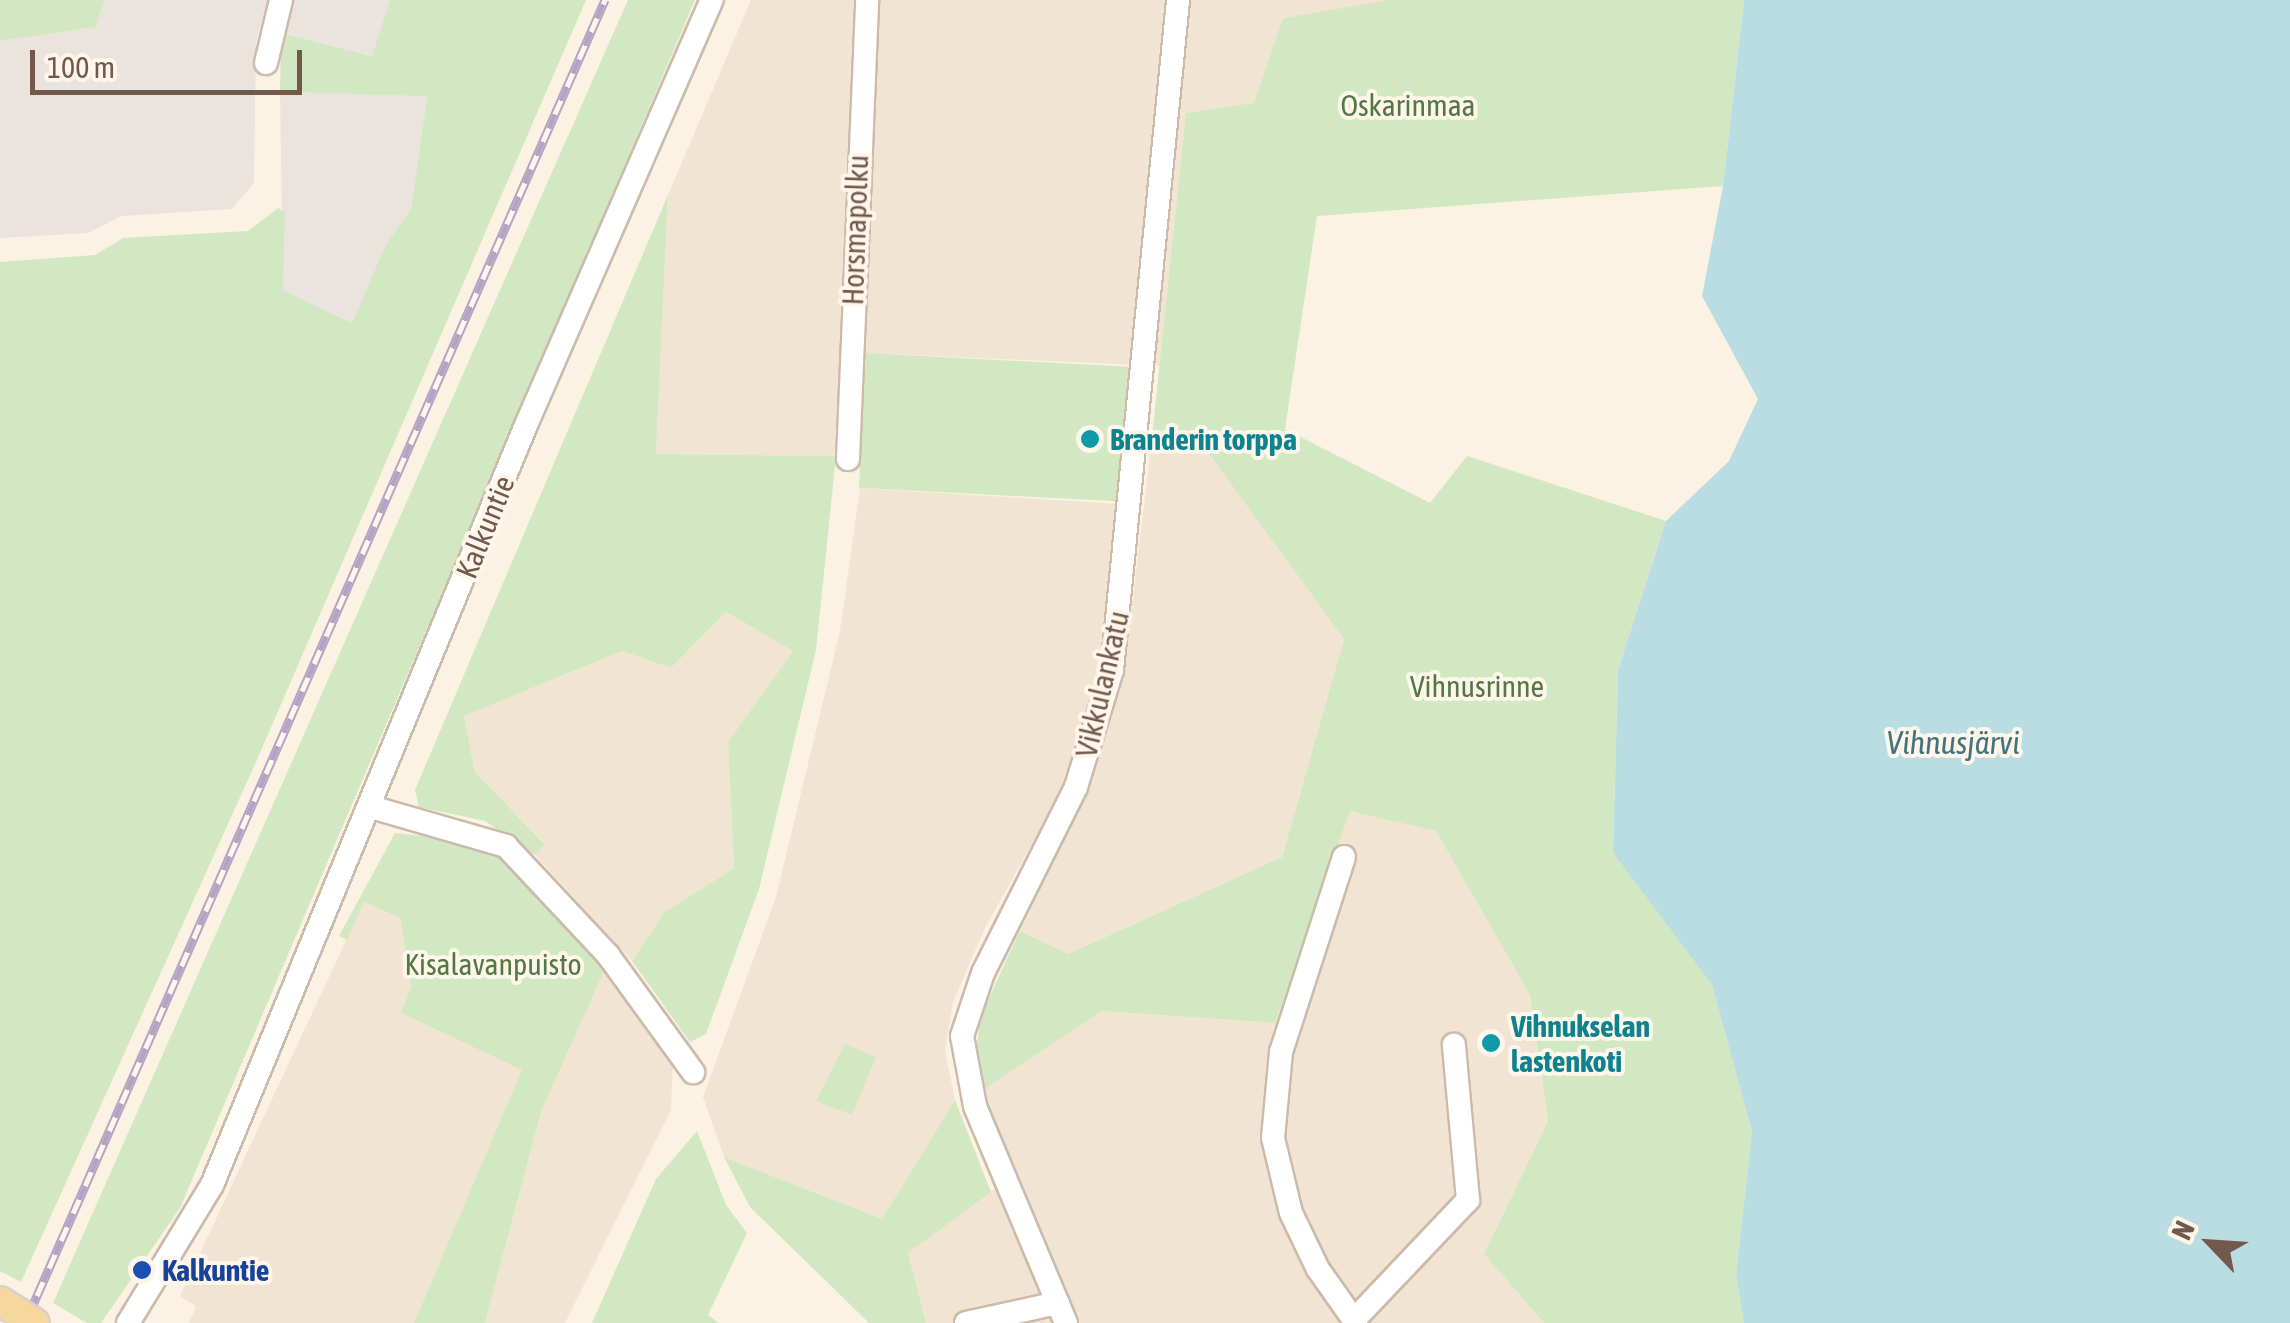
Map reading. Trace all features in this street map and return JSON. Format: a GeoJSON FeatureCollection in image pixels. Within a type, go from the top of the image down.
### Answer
{"type":"FeatureCollection","features":[{"type":"Feature","properties":{"kind":"main road"},"geometry":{"type":"LineString","coordinates":[[0,1301],[35,1323]]}},
{"type":"Feature","properties":{"kind":"street"},"geometry":{"type":"LineString","coordinates":[[266,63],[281,0]]}},
{"type":"Feature","properties":{"kind":"street","name":"Kalkuntie"},"geometry":{"type":"LineString","coordinates":[[128,1323],[212,1185],[372,808],[526,425],[712,0]]}},
{"type":"Feature","properties":{"kind":"street","name":"Horsmapolku"},"geometry":{"type":"LineString","coordinates":[[848,460],[866,0]]}},
{"type":"Feature","properties":{"kind":"street","name":"Vikkulankatu"},"geometry":{"type":"LineString","coordinates":[[1062,1313],[975,1106],[962,1036],[982,972],[1076,787],[1112,670],[1178,0]]}},
{"type":"Feature","properties":{"kind":"street"},"geometry":{"type":"LineString","coordinates":[[372,808],[506,846],[608,955],[693,1072]]}},
{"type":"Feature","properties":{"kind":"street"},"geometry":{"type":"LineString","coordinates":[[1344,856],[1281,1052],[1273,1138],[1291,1213],[1318,1269],[1355,1322],[1468,1200],[1454,1045]]}},
{"type":"Feature","properties":{"kind":"street"},"geometry":{"type":"LineString","coordinates":[[966,1323],[1062,1313]]}},
{"type":"Feature","properties":{"kind":"shaded area"},"geometry":{"type":"Polygon","coordinates":[[[104,0],[268,0],[256,41],[254,183],[232,209],[121,216],[88,233],[0,238],[0,41],[95,27],[104,0]]]}},
{"type":"Feature","properties":{"kind":"shaded area"},"geometry":{"type":"Polygon","coordinates":[[[290,0],[390,0],[373,56],[281,33],[290,0]]]}},
{"type":"Feature","properties":{"kind":"shaded area"},"geometry":{"type":"Polygon","coordinates":[[[751,0],[1389,0],[1283,18],[1254,104],[1186,113],[1160,366],[844,352],[836,456],[656,454],[668,195],[751,0]]]}},
{"type":"Feature","properties":{"kind":"shaded area"},"geometry":{"type":"Polygon","coordinates":[[[280,92],[427,95],[411,208],[385,246],[352,323],[283,290],[280,92]]]}},
{"type":"Feature","properties":{"kind":"shaded area"},"geometry":{"type":"Polygon","coordinates":[[[1152,437],[1201,443],[1344,639],[1282,857],[1068,954],[1020,931],[1092,781],[1124,672],[1152,437]]]}},
{"type":"Feature","properties":{"kind":"shaded area"},"geometry":{"type":"Polygon","coordinates":[[[860,488],[1120,504],[1097,675],[1066,783],[985,928],[953,1002],[945,1050],[955,1100],[882,1219],[724,1157],[703,1097],[776,897],[840,631],[860,488]]]}},
{"type":"Feature","properties":{"kind":"shaded area"},"geometry":{"type":"Polygon","coordinates":[[[726,612],[793,651],[728,742],[734,868],[665,912],[632,961],[535,855],[545,843],[475,772],[464,716],[622,651],[671,668],[726,612]]]}},
{"type":"Feature","properties":{"kind":"shaded area"},"geometry":{"type":"Polygon","coordinates":[[[1350,810],[1436,831],[1530,995],[1548,1121],[1484,1254],[1544,1323],[925,1323],[908,1253],[1014,1174],[983,1090],[1102,1011],[1275,1023],[1350,810]]]}},
{"type":"Feature","properties":{"kind":"shaded area"},"geometry":{"type":"Polygon","coordinates":[[[364,902],[400,918],[411,988],[401,1013],[523,1070],[414,1323],[189,1323],[196,1306],[180,1296],[364,902]]]}},
{"type":"Feature","properties":{"kind":"shaded area"},"geometry":{"type":"Polygon","coordinates":[[[606,967],[673,1060],[671,1110],[565,1323],[485,1323],[541,1112],[606,967]]]}},
{"type":"Feature","properties":{"kind":"green space"},"geometry":{"type":"Polygon","coordinates":[[[0,0],[104,0],[96,27],[0,41],[0,0]]]}},
{"type":"Feature","properties":{"kind":"green space"},"geometry":{"type":"Polygon","coordinates":[[[390,0],[586,0],[256,762],[21,1282],[0,1271],[0,262],[95,255],[123,238],[248,231],[278,208],[285,212],[283,290],[352,323],[385,246],[411,208],[427,96],[280,92],[281,33],[372,56],[390,0]]]}},
{"type":"Feature","properties":{"kind":"green space"},"geometry":{"type":"Polygon","coordinates":[[[628,0],[695,0],[180,1208],[101,1323],[87,1323],[53,1303],[628,0]]]}},
{"type":"Feature","properties":{"kind":"green space","name":"Vihnusrinne"},"geometry":{"type":"Polygon","coordinates":[[[1389,0],[1744,0],[1723,186],[1317,216],[1285,429],[1430,503],[1467,456],[1666,521],[1618,670],[1613,853],[1712,985],[1752,1132],[1736,1274],[1744,1323],[1544,1323],[1484,1254],[1548,1121],[1530,995],[1436,831],[1350,811],[1275,1023],[1102,1011],[983,1090],[976,1056],[980,1017],[1020,931],[1068,954],[1282,857],[1344,639],[1201,443],[1152,437],[1186,113],[1254,103],[1283,18],[1389,0]]]}},
{"type":"Feature","properties":{"kind":"green space"},"geometry":{"type":"Polygon","coordinates":[[[668,195],[656,454],[836,456],[816,650],[759,889],[706,1034],[690,1042],[632,961],[665,912],[734,868],[728,742],[793,651],[726,612],[671,668],[622,651],[464,716],[475,772],[545,844],[535,855],[485,821],[419,807],[415,790],[668,195]]]}},
{"type":"Feature","properties":{"kind":"green space"},"geometry":{"type":"Polygon","coordinates":[[[866,353],[1129,367],[1122,502],[859,488],[866,353]]]}},
{"type":"Feature","properties":{"kind":"green space","name":"Kisalavanpuisto"},"geometry":{"type":"Polygon","coordinates":[[[395,833],[479,842],[515,866],[606,967],[541,1112],[485,1323],[414,1323],[522,1070],[401,1013],[411,987],[400,918],[364,902],[347,940],[339,936],[395,833]]]}},
{"type":"Feature","properties":{"kind":"green space"},"geometry":{"type":"Polygon","coordinates":[[[845,1044],[876,1057],[852,1115],[816,1101],[845,1044]]]}},
{"type":"Feature","properties":{"kind":"green space"},"geometry":{"type":"Polygon","coordinates":[[[955,1100],[991,1192],[908,1253],[926,1323],[869,1323],[750,1207],[724,1157],[882,1219],[955,1100]]]}},
{"type":"Feature","properties":{"kind":"green space"},"geometry":{"type":"Polygon","coordinates":[[[697,1131],[726,1205],[747,1233],[708,1315],[719,1323],[592,1323],[656,1179],[697,1131]]]}},
{"type":"Feature","properties":{"kind":"water","name":"Vihnusjärvi"},"geometry":{"type":"Polygon","coordinates":[[[1744,0],[2290,0],[2290,1323],[1744,1323],[1736,1274],[1752,1132],[1712,985],[1613,853],[1618,670],[1666,521],[1729,461],[1758,399],[1702,296],[1723,186],[1744,0]]]}},
{"type":"Feature","properties":{"kind":"railway"},"geometry":{"type":"LineString","coordinates":[[25,1323],[605,0]]}},
{"type":"Feature","properties":{"kind":"place","name":"Branderin torppa"},"geometry":{"type":"Point","coordinates":[1090,439]}},
{"type":"Feature","properties":{"kind":"place","name":"Vihnukselan lastenkoti"},"geometry":{"type":"Point","coordinates":[1491,1043]}},
{"type":"Feature","properties":{"kind":"place","name":"Kalkuntie"},"geometry":{"type":"Point","coordinates":[142,1270]}},
{"type":"Feature","properties":{"kind":"park label","name":"Oskarinmaa"},"geometry":{"type":"Point","coordinates":[1408,105]}}]}
